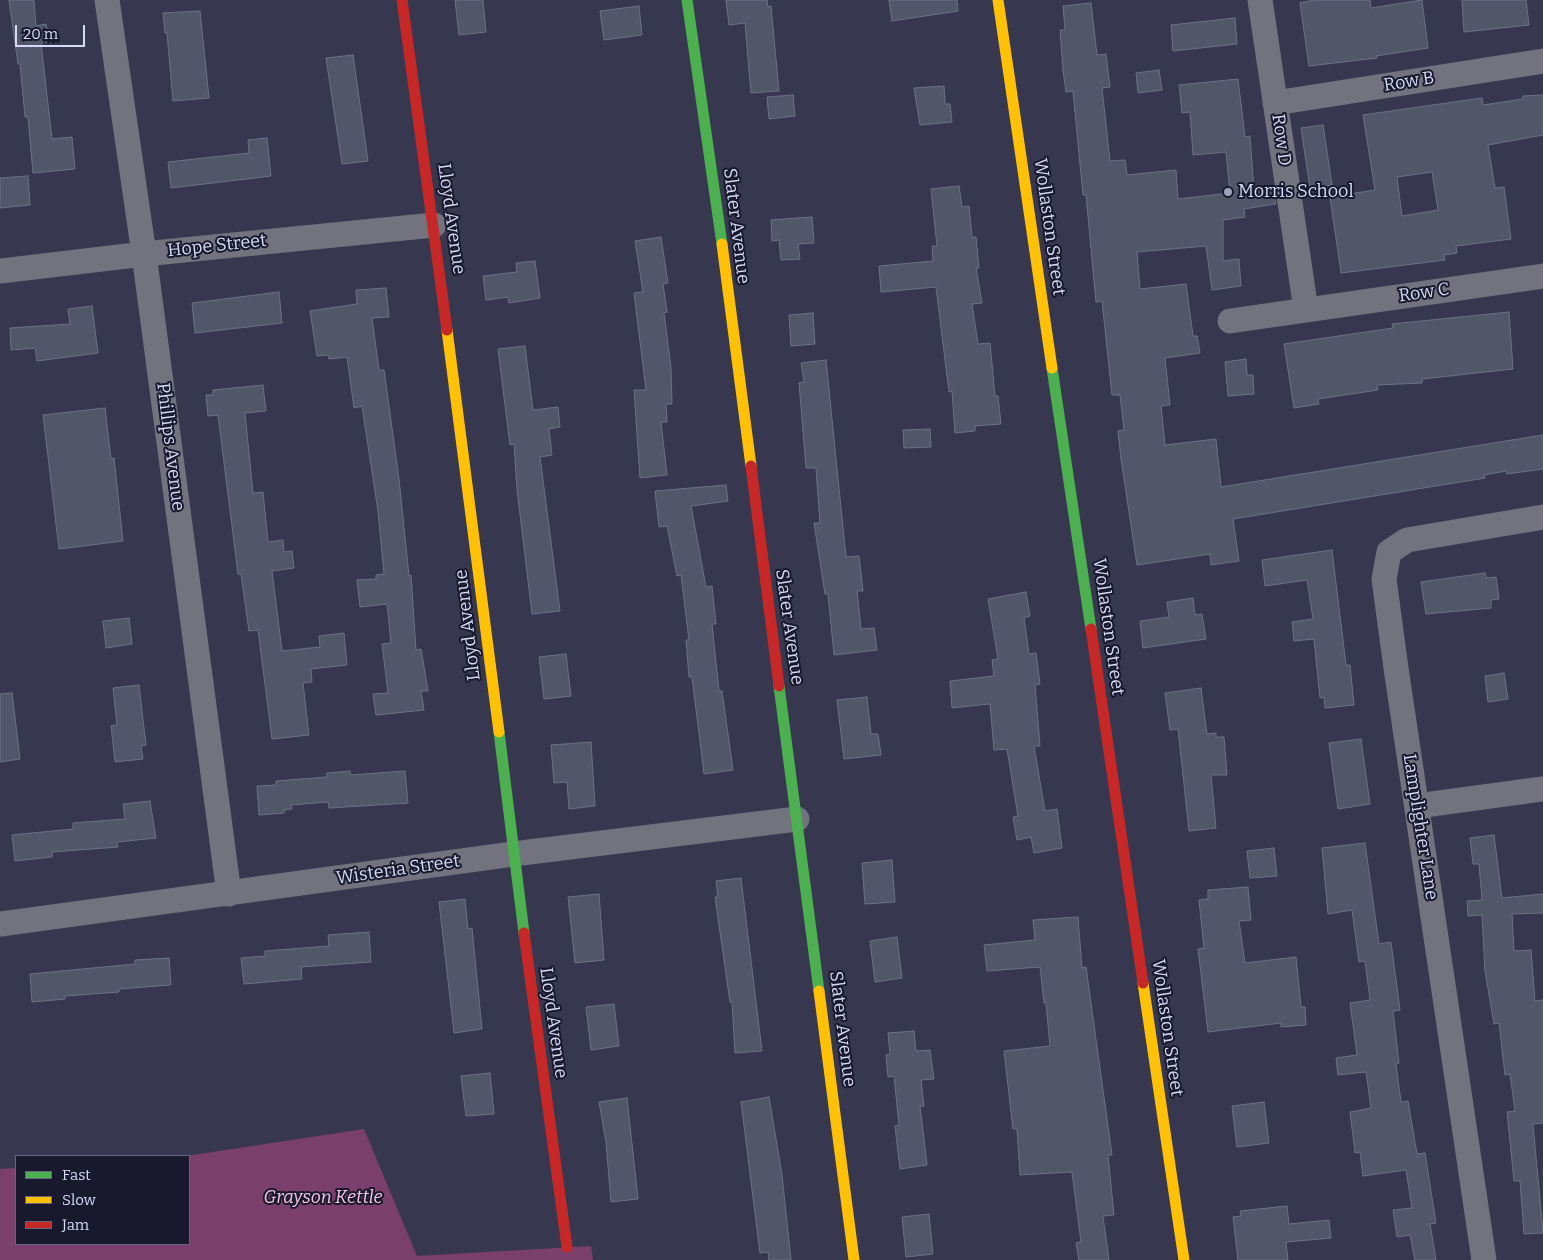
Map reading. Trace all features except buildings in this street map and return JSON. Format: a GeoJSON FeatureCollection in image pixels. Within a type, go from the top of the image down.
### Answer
{"type":"FeatureCollection","features":[{"type":"Feature","properties":{"kind":"street","name":"Phillips Avenue"},"geometry":{"type":"LineString","coordinates":[[107,0],[144,254],[229,894]]}},
{"type":"Feature","properties":{"kind":"street","name":"Lloyd Avenue"},"geometry":{"type":"LineString","coordinates":[[402,0],[434,225],[513,854],[567,1246]]}},
{"type":"Feature","properties":{"kind":"street","name":"Slater Avenue"},"geometry":{"type":"LineString","coordinates":[[687,0],[714,184],[854,1260]]}},
{"type":"Feature","properties":{"kind":"street","name":"Wollaston Street"},"geometry":{"type":"LineString","coordinates":[[998,0],[1184,1260]]}},
{"type":"Feature","properties":{"kind":"street","name":"Row D"},"geometry":{"type":"LineString","coordinates":[[1260,0],[1306,310]]}},
{"type":"Feature","properties":{"kind":"street","name":"Row B"},"geometry":{"type":"LineString","coordinates":[[1275,102],[1543,60]]}},
{"type":"Feature","properties":{"kind":"street","name":"Hope Street"},"geometry":{"type":"LineString","coordinates":[[0,271],[144,254],[434,225]]}},
{"type":"Feature","properties":{"kind":"street","name":"Row C"},"geometry":{"type":"LineString","coordinates":[[1230,321],[1543,276]]}},
{"type":"Feature","properties":{"kind":"street","name":"Lamplighter Lane"},"geometry":{"type":"LineString","coordinates":[[1484,1260],[1384,578],[1389,552],[1407,540],[1543,517]]}},
{"type":"Feature","properties":{"kind":"street"},"geometry":{"type":"LineString","coordinates":[[1417,806],[1543,789]]}},
{"type":"Feature","properties":{"kind":"street","name":"Wisteria Street"},"geometry":{"type":"LineString","coordinates":[[0,924],[513,854],[797,819]]}},
{"type":"Feature","properties":{"kind":"green space","name":"Grayson Kettle"},"geometry":{"type":"Polygon","coordinates":[[[364,1129],[417,1256],[591,1246],[593,1260],[0,1260],[0,1169],[15,1168],[15,1245],[190,1245],[190,1155],[364,1129]]]}},
{"type":"Feature","properties":{"kind":"traffic: fast"},"geometry":{"type":"LineString","coordinates":[[687,0],[722,244]]}},
{"type":"Feature","properties":{"kind":"traffic: fast"},"geometry":{"type":"LineString","coordinates":[[1052,368],[1091,629]]}},
{"type":"Feature","properties":{"kind":"traffic: fast"},"geometry":{"type":"LineString","coordinates":[[779,686],[819,991]]}},
{"type":"Feature","properties":{"kind":"traffic: fast"},"geometry":{"type":"LineString","coordinates":[[499,732],[524,933]]}},
{"type":"Feature","properties":{"kind":"traffic: slow"},"geometry":{"type":"LineString","coordinates":[[998,0],[1052,368]]}},
{"type":"Feature","properties":{"kind":"traffic: slow"},"geometry":{"type":"LineString","coordinates":[[722,244],[751,466]]}},
{"type":"Feature","properties":{"kind":"traffic: slow"},"geometry":{"type":"LineString","coordinates":[[447,330],[499,732]]}},
{"type":"Feature","properties":{"kind":"traffic: slow"},"geometry":{"type":"LineString","coordinates":[[1143,983],[1184,1260]]}},
{"type":"Feature","properties":{"kind":"traffic: slow"},"geometry":{"type":"LineString","coordinates":[[819,991],[854,1260]]}},
{"type":"Feature","properties":{"kind":"traffic: jam"},"geometry":{"type":"LineString","coordinates":[[402,0],[447,330]]}},
{"type":"Feature","properties":{"kind":"traffic: jam"},"geometry":{"type":"LineString","coordinates":[[751,466],[779,686]]}},
{"type":"Feature","properties":{"kind":"traffic: jam"},"geometry":{"type":"LineString","coordinates":[[1091,629],[1143,983]]}},
{"type":"Feature","properties":{"kind":"traffic: jam"},"geometry":{"type":"LineString","coordinates":[[524,933],[567,1247]]}},
{"type":"Feature","properties":{"kind":"place","name":"Morris School"},"geometry":{"type":"Point","coordinates":[1228,192]}}]}
